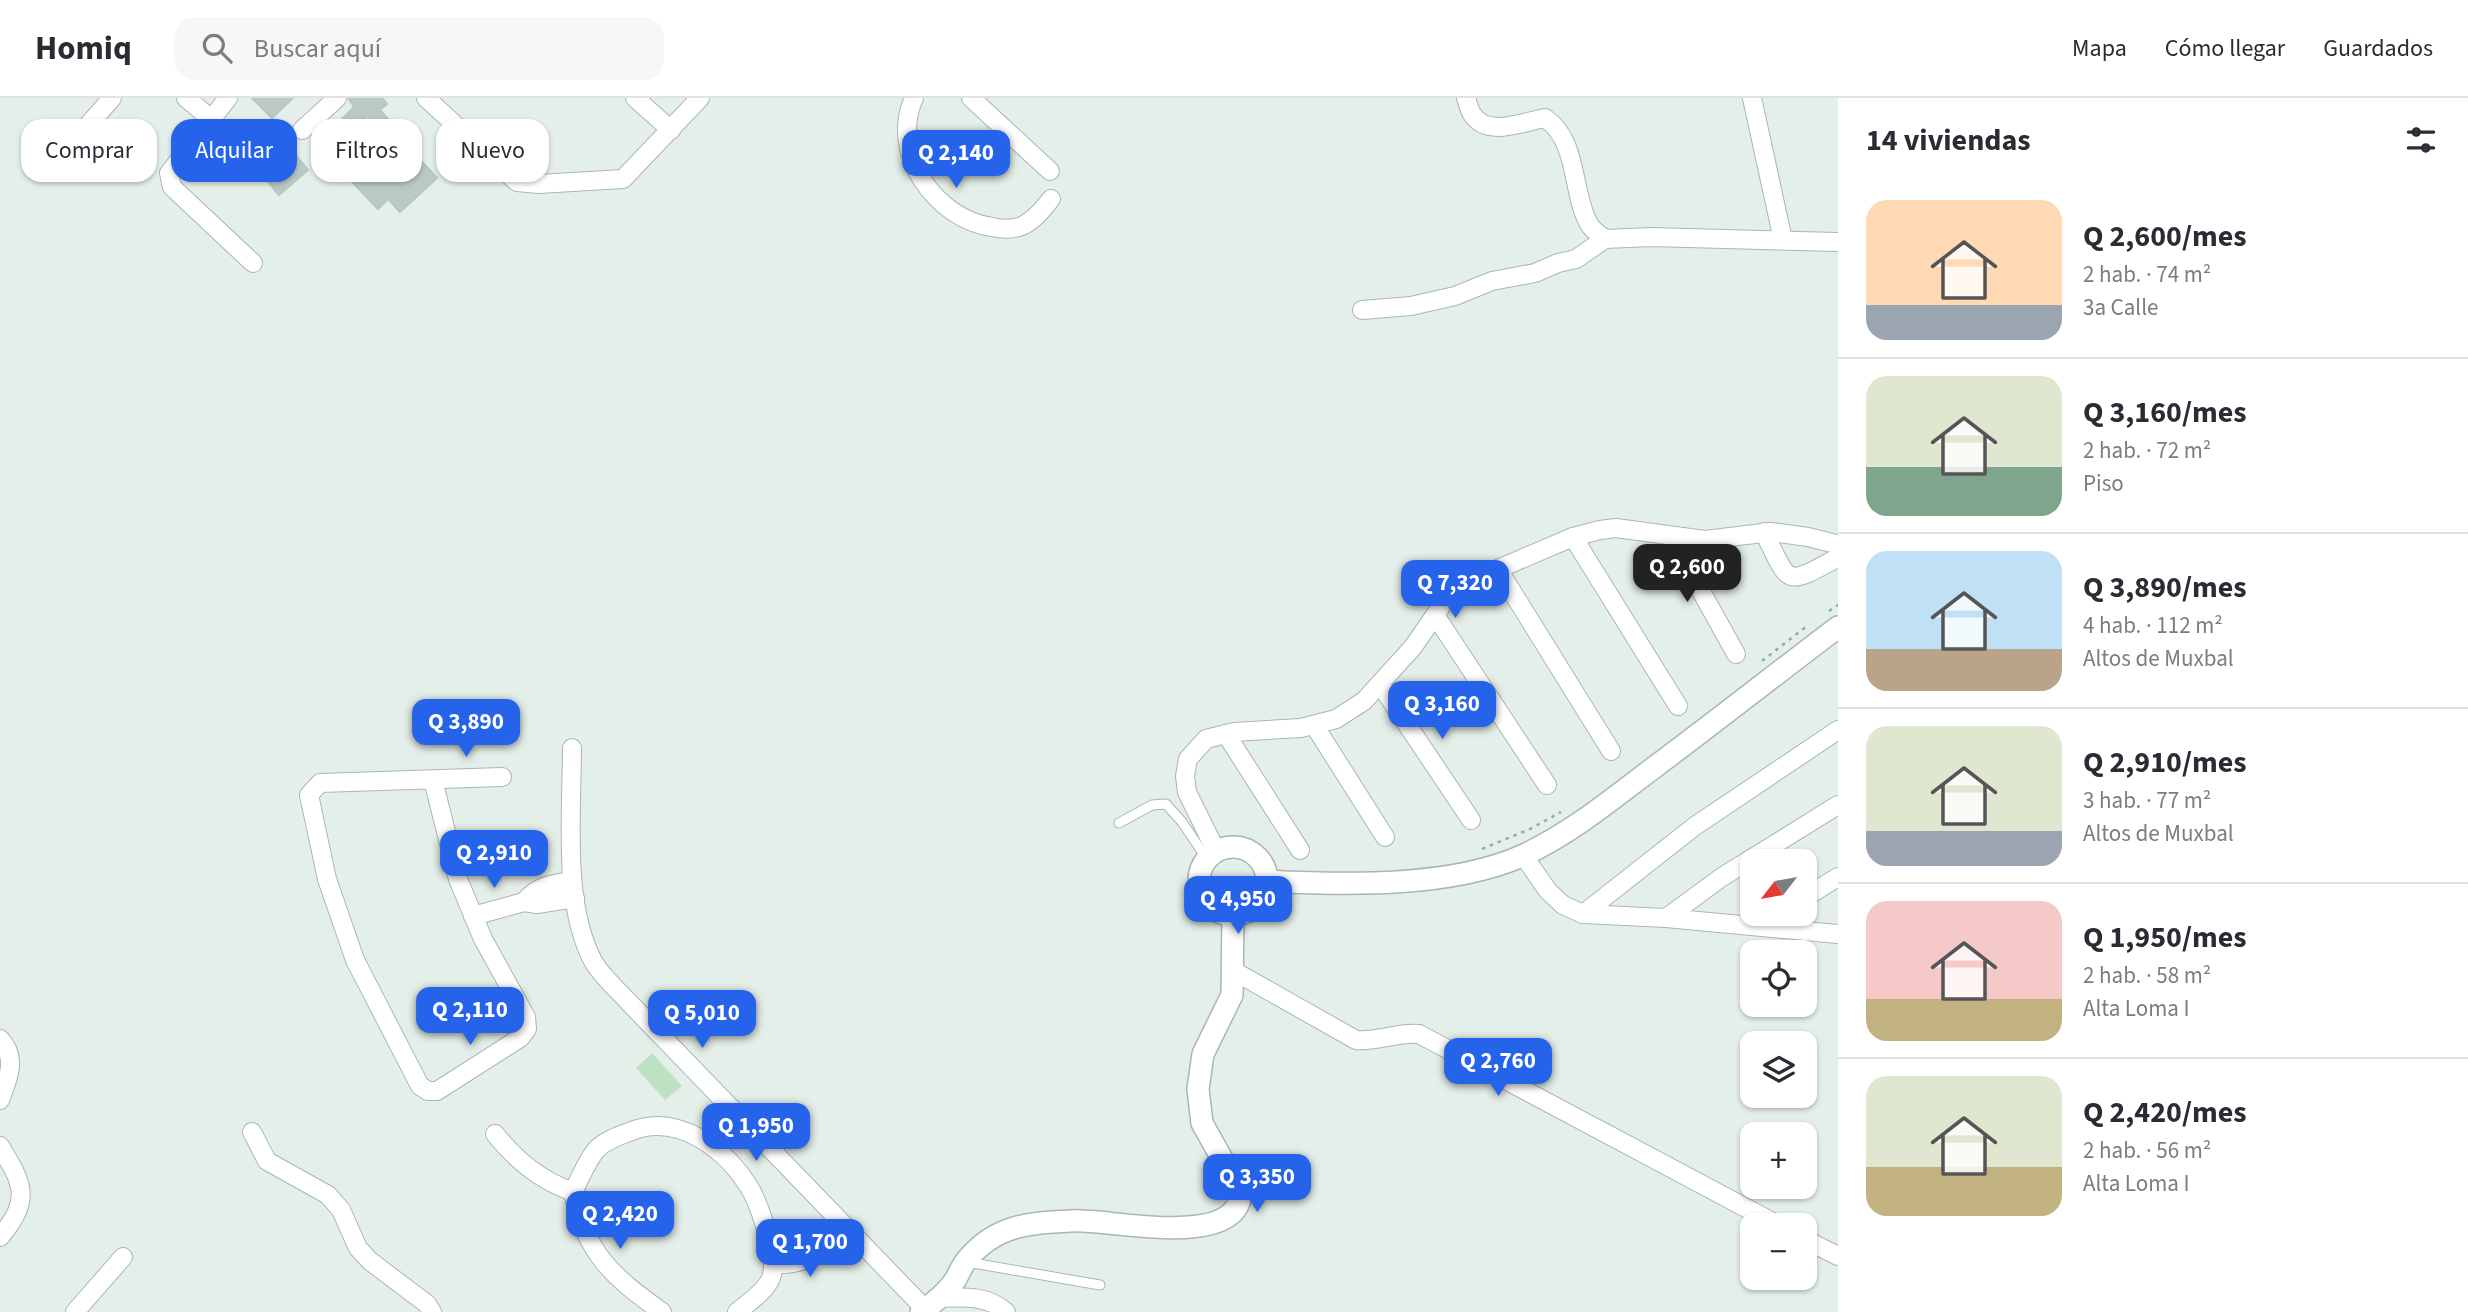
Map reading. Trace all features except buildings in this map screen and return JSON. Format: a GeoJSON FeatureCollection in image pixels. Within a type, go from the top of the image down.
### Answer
{"type":"FeatureCollection","features":[{"type":"Feature","properties":{"kind":"street"},"geometry":{"type":"LineString","coordinates":[[93,119],[112,98]]}},
{"type":"Feature","properties":{"kind":"street"},"geometry":{"type":"LineString","coordinates":[[186,98],[210,118]]}},
{"type":"Feature","properties":{"kind":"street"},"geometry":{"type":"LineString","coordinates":[[228,98],[169,173],[172,187],[253,263]]}},
{"type":"Feature","properties":{"kind":"street"},"geometry":{"type":"LineString","coordinates":[[302,130],[337,98]]}},
{"type":"Feature","properties":{"kind":"street"},"geometry":{"type":"LineString","coordinates":[[426,98],[517,182],[539,184],[623,179],[700,98]]}},
{"type":"Feature","properties":{"kind":"street"},"geometry":{"type":"LineString","coordinates":[[635,98],[671,130]]}},
{"type":"Feature","properties":{"kind":"street"},"geometry":{"type":"LineString","coordinates":[[914,98],[906,121],[908,145],[929,190],[941,204],[978,225],[1012,228],[1022,226],[1035,217],[1051,199]]}},
{"type":"Feature","properties":{"kind":"street"},"geometry":{"type":"LineString","coordinates":[[971,98],[1050,171]]}},
{"type":"Feature","properties":{"kind":"street"},"geometry":{"type":"LineString","coordinates":[[1466,98],[1472,115],[1486,125],[1498,127],[1545,118],[1552,123],[1558,130],[1572,162],[1590,226],[1605,239]]}},
{"type":"Feature","properties":{"kind":"street"},"geometry":{"type":"LineString","coordinates":[[1752,98],[1783,240]]}},
{"type":"Feature","properties":{"kind":"street"},"geometry":{"type":"LineString","coordinates":[[1362,310],[1411,306],[1455,296],[1492,281],[1535,273],[1576,259],[1605,239],[1651,237],[1838,242]]}},
{"type":"Feature","properties":{"kind":"street"},"geometry":{"type":"LineString","coordinates":[[1212,855],[1187,792],[1185,776],[1188,759],[1206,739],[1226,734],[1301,728],[1336,719],[1364,701],[1380,684],[1413,647],[1444,602],[1498,569],[1573,537],[1616,528],[1705,540],[1764,532],[1808,537],[1836,544],[1838,547]]}},
{"type":"Feature","properties":{"kind":"street"},"geometry":{"type":"LineString","coordinates":[[1764,532],[1784,572],[1792,578],[1800,578],[1838,555]]}},
{"type":"Feature","properties":{"kind":"street"},"geometry":{"type":"LineString","coordinates":[[1573,537],[1678,706]]}},
{"type":"Feature","properties":{"kind":"street"},"geometry":{"type":"LineString","coordinates":[[1671,537],[1736,653]]}},
{"type":"Feature","properties":{"kind":"street"},"geometry":{"type":"LineString","coordinates":[[1498,569],[1611,751]]}},
{"type":"Feature","properties":{"kind":"street"},"geometry":{"type":"LineString","coordinates":[[1436,615],[1547,785]]}},
{"type":"Feature","properties":{"kind":"street"},"geometry":{"type":"LineString","coordinates":[[1267,881],[1309,884],[1388,882],[1461,874],[1523,855],[1578,825],[1833,619]]}},
{"type":"Feature","properties":{"kind":"street"},"geometry":{"type":"LineString","coordinates":[[1380,684],[1471,820]]}},
{"type":"Feature","properties":{"kind":"street"},"geometry":{"type":"LineString","coordinates":[[1314,725],[1385,837]]}},
{"type":"Feature","properties":{"kind":"street"},"geometry":{"type":"LineString","coordinates":[[1583,914],[1695,826],[1838,730]]}},
{"type":"Feature","properties":{"kind":"street"},"geometry":{"type":"LineString","coordinates":[[1226,734],[1300,850]]}},
{"type":"Feature","properties":{"kind":"street"},"geometry":{"type":"LineString","coordinates":[[572,748],[573,890],[590,954],[601,973],[932,1308]]}},
{"type":"Feature","properties":{"kind":"street"},"geometry":{"type":"LineString","coordinates":[[433,780],[458,879],[483,939],[526,1017],[527,1028],[520,1038],[438,1091],[428,1091],[420,1086],[355,960],[327,879],[310,796],[320,783],[502,777]]}},
{"type":"Feature","properties":{"kind":"street"},"geometry":{"type":"LineString","coordinates":[[1666,918],[1722,877],[1838,805]]}},
{"type":"Feature","properties":{"kind":"street"},"geometry":{"type":"LineString","coordinates":[[1230,847],[1244,849],[1256,856],[1264,867],[1267,881],[1265,894],[1257,905],[1246,913],[1233,915],[1221,913],[1210,906],[1202,895],[1199,883],[1201,871],[1212,855],[1230,847]]}},
{"type":"Feature","properties":{"kind":"street"},"geometry":{"type":"LineString","coordinates":[[1523,855],[1548,891],[1563,905],[1583,914],[1740,924]]}},
{"type":"Feature","properties":{"kind":"street"},"geometry":{"type":"LineString","coordinates":[[1817,890],[1838,877]]}},
{"type":"Feature","properties":{"kind":"street"},"geometry":{"type":"LineString","coordinates":[[473,916],[524,902],[533,891],[549,884],[573,890]]}},
{"type":"Feature","properties":{"kind":"street"},"geometry":{"type":"LineString","coordinates":[[932,1308],[954,1282],[965,1262],[987,1241],[1012,1227],[1073,1220],[1197,1228],[1234,1210],[1241,1193],[1202,1123],[1198,1089],[1203,1054],[1232,995],[1233,915]]}},
{"type":"Feature","properties":{"kind":"street"},"geometry":{"type":"LineString","coordinates":[[1758,926],[1838,934]]}},
{"type":"Feature","properties":{"kind":"street"},"geometry":{"type":"LineString","coordinates":[[1232,970],[1356,1040],[1380,1040],[1404,1032],[1419,1034],[1755,1213]]}},
{"type":"Feature","properties":{"kind":"street"},"geometry":{"type":"LineString","coordinates":[[0,1039],[10,1053],[11,1062],[0,1100]]}},
{"type":"Feature","properties":{"kind":"street"},"geometry":{"type":"LineString","coordinates":[[662,1312],[612,1273],[597,1254],[580,1223],[573,1192],[598,1149],[635,1129],[652,1125],[666,1125],[687,1131],[723,1156],[752,1192],[763,1217],[775,1264],[770,1282],[737,1312]]}},
{"type":"Feature","properties":{"kind":"street"},"geometry":{"type":"LineString","coordinates":[[252,1132],[267,1161],[328,1195],[341,1210],[358,1248],[370,1261],[427,1304],[432,1312]]}},
{"type":"Feature","properties":{"kind":"street"},"geometry":{"type":"LineString","coordinates":[[495,1134],[512,1154],[533,1172],[551,1184],[573,1192]]}},
{"type":"Feature","properties":{"kind":"street"},"geometry":{"type":"LineString","coordinates":[[0,1146],[17,1174],[21,1194],[14,1217],[0,1237]]}},
{"type":"Feature","properties":{"kind":"street"},"geometry":{"type":"LineString","coordinates":[[775,1264],[796,1265],[829,1244]]}},
{"type":"Feature","properties":{"kind":"street"},"geometry":{"type":"LineString","coordinates":[[1817,1246],[1838,1256]]}},
{"type":"Feature","properties":{"kind":"street"},"geometry":{"type":"LineString","coordinates":[[75,1312],[123,1257]]}},
{"type":"Feature","properties":{"kind":"street"},"geometry":{"type":"LineString","coordinates":[[932,1308],[971,1298],[992,1301],[1006,1312]]}},
{"type":"Feature","properties":{"kind":"lane"},"geometry":{"type":"LineString","coordinates":[[1119,823],[1152,804],[1166,804],[1212,855]]}},
{"type":"Feature","properties":{"kind":"lane"},"geometry":{"type":"LineString","coordinates":[[965,1262],[1100,1284]]}},
{"type":"Feature","properties":{"kind":"path"},"geometry":{"type":"LineString","coordinates":[[1833,619],[1838,605]]}},
{"type":"Feature","properties":{"kind":"path"},"geometry":{"type":"LineString","coordinates":[[1753,668],[1811,624]]}},
{"type":"Feature","properties":{"kind":"path"},"geometry":{"type":"LineString","coordinates":[[1478,851],[1530,829],[1570,807]]}},
{"type":"Feature","properties":{"kind":"green space"},"geometry":{"type":"Polygon","coordinates":[[[652,1053],[682,1086],[665,1100],[636,1068],[652,1053]]]}}]}
